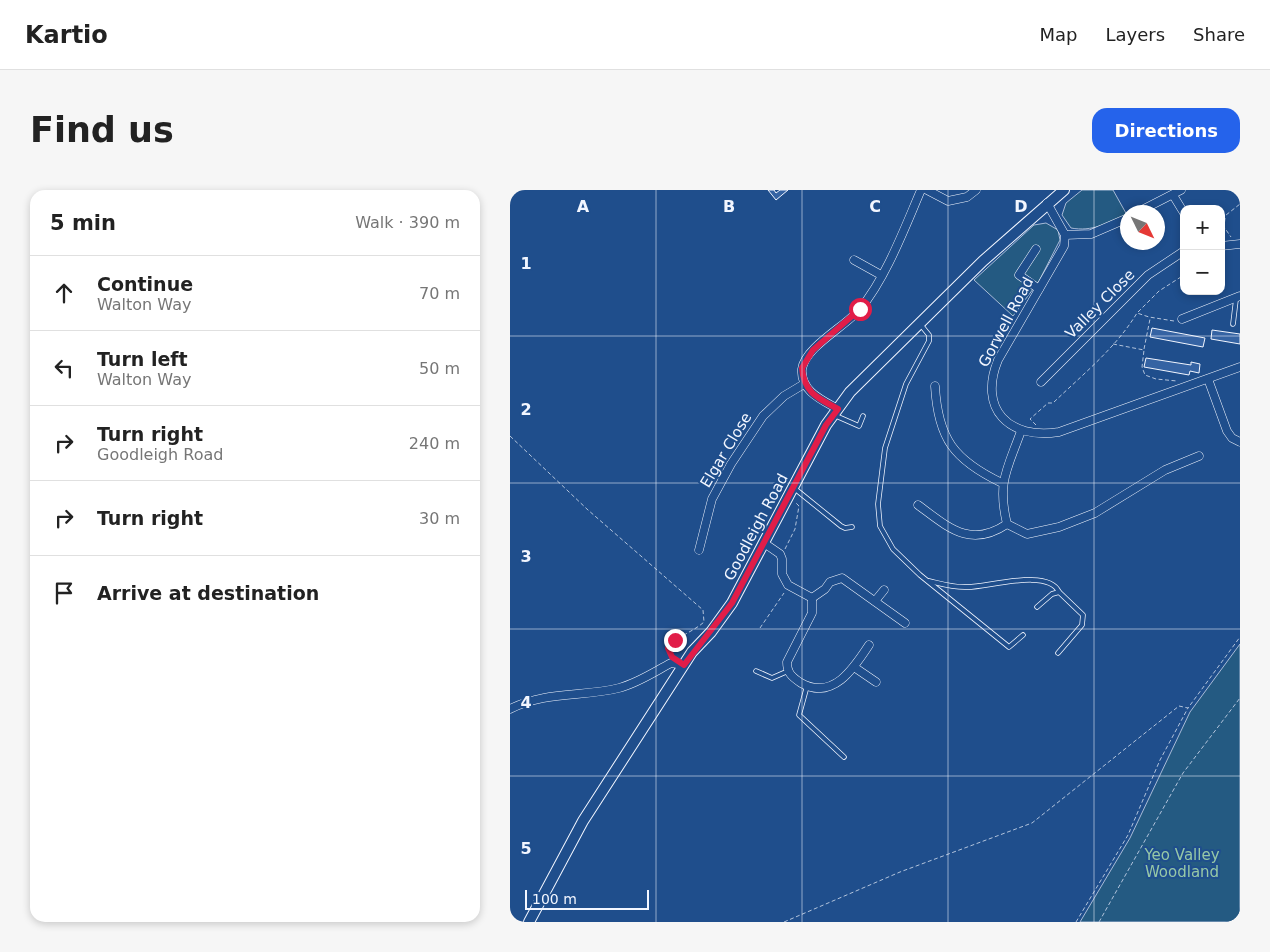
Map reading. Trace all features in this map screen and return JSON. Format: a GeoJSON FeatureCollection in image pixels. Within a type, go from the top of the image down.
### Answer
{"type":"FeatureCollection","features":[{"type":"Feature","properties":{"kind":"street"},"geometry":{"type":"LineString","coordinates":[[836,412],[814,395],[804,384],[802,368],[807,359],[860,309],[881,275],[921,190]]}},
{"type":"Feature","properties":{"kind":"street"},"geometry":{"type":"LineString","coordinates":[[927,190],[948,201],[966,197],[976,190]]}},
{"type":"Feature","properties":{"kind":"street","name":"Goodleigh Road"},"geometry":{"type":"LineString","coordinates":[[529,922],[583,821],[681,664],[732,603],[791,492],[836,412],[850,392],[918,323],[1047,203],[1064,190]]}},
{"type":"Feature","properties":{"kind":"street"},"geometry":{"type":"LineString","coordinates":[[1152,205],[1181,190]]}},
{"type":"Feature","properties":{"kind":"street"},"geometry":{"type":"LineString","coordinates":[[1173,195],[1180,206]]}},
{"type":"Feature","properties":{"kind":"street"},"geometry":{"type":"LineString","coordinates":[[1047,203],[1066,235],[1091,234],[1120,221]]}},
{"type":"Feature","properties":{"kind":"street","name":"Gorwell Road"},"geometry":{"type":"LineString","coordinates":[[1021,431],[1009,424],[993,402],[990,389],[992,375],[998,360],[1064,246],[1066,235]]}},
{"type":"Feature","properties":{"kind":"street"},"geometry":{"type":"LineString","coordinates":[[1225,245],[1238,242]]}},
{"type":"Feature","properties":{"kind":"street"},"geometry":{"type":"LineString","coordinates":[[1036,249],[1019,275],[1039,289]]}},
{"type":"Feature","properties":{"kind":"street","name":"Valley Close"},"geometry":{"type":"LineString","coordinates":[[1041,382],[1148,275],[1180,255]]}},
{"type":"Feature","properties":{"kind":"street"},"geometry":{"type":"LineString","coordinates":[[854,260],[881,275]]}},
{"type":"Feature","properties":{"kind":"street"},"geometry":{"type":"LineString","coordinates":[[1182,319],[1238,297]]}},
{"type":"Feature","properties":{"kind":"street"},"geometry":{"type":"LineString","coordinates":[[1200,456],[1165,470],[1095,513],[1059,527],[1026,534],[1007,524],[1002,504],[1002,483],[1021,431],[1045,434],[1059,432],[1240,367]]}},
{"type":"Feature","properties":{"kind":"street"},"geometry":{"type":"LineString","coordinates":[[1208,379],[1227,431],[1232,438],[1240,442]]}},
{"type":"Feature","properties":{"kind":"street","name":"Elgar Close"},"geometry":{"type":"LineString","coordinates":[[700,550],[712,499],[731,464],[763,416],[784,396],[804,384]]}},
{"type":"Feature","properties":{"kind":"street"},"geometry":{"type":"LineString","coordinates":[[935,386],[936,412],[948,442],[972,467],[1002,483]]}},
{"type":"Feature","properties":{"kind":"street"},"geometry":{"type":"LineString","coordinates":[[918,505],[955,532],[974,536],[996,532],[1007,524]]}},
{"type":"Feature","properties":{"kind":"street"},"geometry":{"type":"LineString","coordinates":[[764,543],[781,556],[782,574],[789,586],[812,598]]}},
{"type":"Feature","properties":{"kind":"street"},"geometry":{"type":"LineString","coordinates":[[812,598],[825,589],[830,582],[842,578],[904,623]]}},
{"type":"Feature","properties":{"kind":"street"},"geometry":{"type":"LineString","coordinates":[[875,601],[884,590]]}},
{"type":"Feature","properties":{"kind":"street"},"geometry":{"type":"LineString","coordinates":[[812,598],[812,613],[787,662],[788,671],[793,678],[807,686],[818,688],[831,685],[844,679],[869,646]]}},
{"type":"Feature","properties":{"kind":"street"},"geometry":{"type":"LineString","coordinates":[[510,709],[540,698],[625,687],[671,662],[681,664]]}},
{"type":"Feature","properties":{"kind":"street"},"geometry":{"type":"LineString","coordinates":[[854,667],[876,682]]}},
{"type":"Feature","properties":{"kind":"lane"},"geometry":{"type":"LineString","coordinates":[[1233,324],[1238,297]]}},
{"type":"Feature","properties":{"kind":"lane"},"geometry":{"type":"LineString","coordinates":[[918,323],[926,331],[929,341],[906,384],[885,448],[878,516],[882,534],[887,542],[927,581],[1009,647],[1024,635]]}},
{"type":"Feature","properties":{"kind":"lane"},"geometry":{"type":"LineString","coordinates":[[836,412],[859,426]]}},
{"type":"Feature","properties":{"kind":"lane"},"geometry":{"type":"LineString","coordinates":[[856,432],[863,416]]}},
{"type":"Feature","properties":{"kind":"lane"},"geometry":{"type":"LineString","coordinates":[[791,492],[841,526],[845,528],[852,527]]}},
{"type":"Feature","properties":{"kind":"lane"},"geometry":{"type":"LineString","coordinates":[[927,581],[968,587],[1039,580],[1054,585],[1059,592],[1078,608],[1084,617],[1082,625],[1058,654]]}},
{"type":"Feature","properties":{"kind":"lane"},"geometry":{"type":"LineString","coordinates":[[1037,607],[1052,594],[1059,592]]}},
{"type":"Feature","properties":{"kind":"lane"},"geometry":{"type":"LineString","coordinates":[[756,670],[772,678],[788,671]]}},
{"type":"Feature","properties":{"kind":"lane"},"geometry":{"type":"LineString","coordinates":[[807,686],[799,714],[844,757]]}},
{"type":"Feature","properties":{"kind":"path"},"geometry":{"type":"LineString","coordinates":[[1225,218],[1240,204]]}},
{"type":"Feature","properties":{"kind":"path"},"geometry":{"type":"LineString","coordinates":[[1225,229],[1227,234],[1238,242]]}},
{"type":"Feature","properties":{"kind":"path"},"geometry":{"type":"LineString","coordinates":[[1045,434],[1030,419],[1048,403],[1053,404],[1113,344],[1159,291],[1180,278]]}},
{"type":"Feature","properties":{"kind":"path"},"geometry":{"type":"LineString","coordinates":[[1138,313],[1150,318],[1171,322],[1182,319]]}},
{"type":"Feature","properties":{"kind":"path"},"geometry":{"type":"LineString","coordinates":[[1150,318],[1142,367],[1145,375],[1193,384]]}},
{"type":"Feature","properties":{"kind":"path"},"geometry":{"type":"LineString","coordinates":[[1113,344],[1144,350]]}},
{"type":"Feature","properties":{"kind":"path"},"geometry":{"type":"LineString","coordinates":[[510,436],[596,517],[702,610],[704,622],[697,629],[675,640],[668,648],[669,652],[681,664]]}},
{"type":"Feature","properties":{"kind":"path"},"geometry":{"type":"LineString","coordinates":[[781,556],[797,523],[799,506],[791,492]]}},
{"type":"Feature","properties":{"kind":"path"},"geometry":{"type":"LineString","coordinates":[[760,628],[789,586]]}},
{"type":"Feature","properties":{"kind":"path"},"geometry":{"type":"LineString","coordinates":[[1076,922],[1128,835],[1160,760],[1188,708],[1240,637]]}},
{"type":"Feature","properties":{"kind":"path"},"geometry":{"type":"LineString","coordinates":[[1099,922],[1183,773],[1240,698]]}},
{"type":"Feature","properties":{"kind":"path"},"geometry":{"type":"LineString","coordinates":[[784,922],[900,872],[1032,823],[1180,706],[1188,708]]}},
{"type":"Feature","properties":{"kind":"green space"},"geometry":{"type":"Polygon","coordinates":[[[1082,190],[1113,190],[1121,205],[1120,218],[1093,228],[1071,228],[1062,215],[1066,203],[1082,190]]]}},
{"type":"Feature","properties":{"kind":"green space"},"geometry":{"type":"Polygon","coordinates":[[[1046,223],[1058,230],[1060,240],[1039,281],[1013,316],[974,280],[1034,225],[1046,223]]]}},
{"type":"Feature","properties":{"kind":"green space","name":"Yeo Valley Woodland"},"geometry":{"type":"Polygon","coordinates":[[[1240,644],[1240,922],[1080,922],[1130,838],[1190,712],[1240,644]]]}},
{"type":"Feature","properties":{"kind":"building"},"geometry":{"type":"Polygon","coordinates":[[[768,190],[774,190],[776,193],[780,190],[788,190],[776,200],[768,190]]]}},
{"type":"Feature","properties":{"kind":"building"},"geometry":{"type":"Polygon","coordinates":[[[1152,328],[1205,338],[1203,347],[1150,337],[1152,328]]]}},
{"type":"Feature","properties":{"kind":"building"},"geometry":{"type":"Polygon","coordinates":[[[1212,330],[1240,334],[1240,344],[1211,339],[1212,330]]]}},
{"type":"Feature","properties":{"kind":"building"},"geometry":{"type":"Polygon","coordinates":[[[1146,358],[1191,365],[1191,362],[1200,364],[1199,373],[1190,371],[1189,375],[1144,367],[1146,358]]]}},
{"type":"Feature","properties":{"kind":"route"},"geometry":{"type":"LineString","coordinates":[[675,640],[668,648],[669,652],[672,657],[684,665],[692,652],[711,632],[732,603],[826,425],[838,409],[814,395],[804,384],[802,368],[813,350],[860,309]]}}]}
